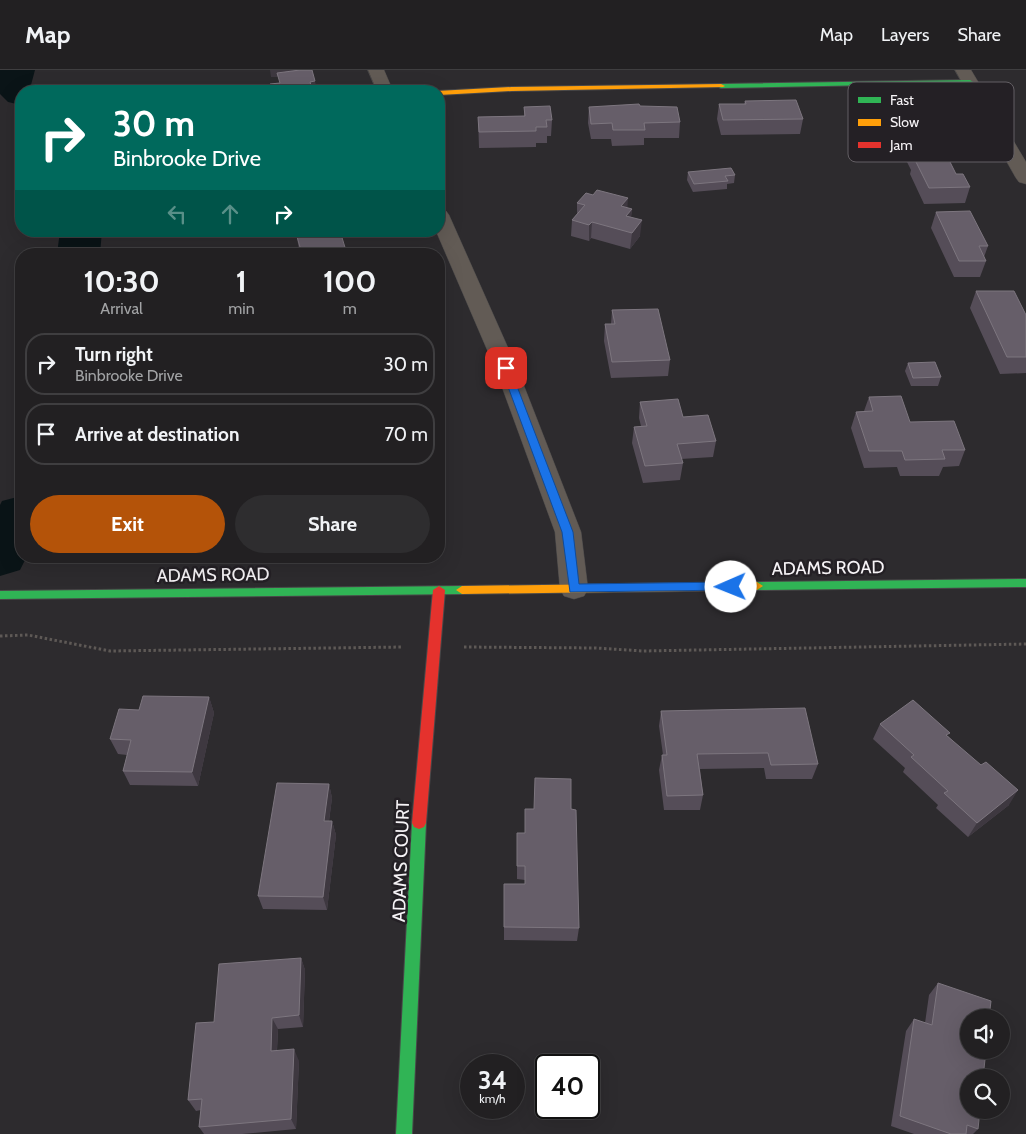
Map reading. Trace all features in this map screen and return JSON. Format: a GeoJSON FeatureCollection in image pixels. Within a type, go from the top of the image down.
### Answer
{"type":"FeatureCollection","features":[{"type":"Feature","properties":{"kind":"street"},"geometry":{"type":"LineString","coordinates":[[376,70],[382,85]]}},
{"type":"Feature","properties":{"kind":"street"},"geometry":{"type":"LineString","coordinates":[[445,93],[512,89],[966,76]]}},
{"type":"Feature","properties":{"kind":"street"},"geometry":{"type":"LineString","coordinates":[[1014,158],[1026,178]]}},
{"type":"Feature","properties":{"kind":"street"},"geometry":{"type":"LineString","coordinates":[[445,229],[506,368],[550,480],[568,532],[574,588]]}},
{"type":"Feature","properties":{"kind":"street","name":"ADAMS ROAD"},"geometry":{"type":"LineString","coordinates":[[0,594],[1026,583]]}},
{"type":"Feature","properties":{"kind":"street","name":"ADAMS COURT"},"geometry":{"type":"LineString","coordinates":[[404,1134],[421,792],[428,683],[438,590]]}},
{"type":"Feature","properties":{"kind":"path"},"geometry":{"type":"LineString","coordinates":[[0,636],[28,635],[110,651],[407,647]]}},
{"type":"Feature","properties":{"kind":"path"},"geometry":{"type":"LineString","coordinates":[[457,647],[596,648],[643,651],[1026,644]]}},
{"type":"Feature","properties":{"kind":"building"},"geometry":{"type":"Polygon","coordinates":[[[312,70],[315,81],[310,82],[311,85],[270,85],[280,83],[277,73],[312,70]]]}},
{"type":"Feature","properties":{"kind":"building"},"geometry":{"type":"Polygon","coordinates":[[[796,100],[803,119],[723,120],[719,104],[746,104],[745,101],[796,100]]]}},
{"type":"Feature","properties":{"kind":"building"},"geometry":{"type":"Polygon","coordinates":[[[639,104],[640,106],[677,107],[680,122],[644,123],[645,130],[613,130],[612,123],[591,124],[589,107],[639,104]]]}},
{"type":"Feature","properties":{"kind":"building"},"geometry":{"type":"Polygon","coordinates":[[[550,106],[552,120],[546,120],[547,127],[536,127],[536,131],[479,132],[478,117],[525,116],[524,107],[550,106]]]}},
{"type":"Feature","properties":{"kind":"building"},"geometry":{"type":"Polygon","coordinates":[[[916,162],[950,162],[956,174],[963,174],[970,187],[929,188],[916,162]]]}},
{"type":"Feature","properties":{"kind":"building"},"geometry":{"type":"Polygon","coordinates":[[[731,168],[735,175],[725,176],[728,181],[694,184],[688,172],[731,168]]]}},
{"type":"Feature","properties":{"kind":"building"},"geometry":{"type":"Polygon","coordinates":[[[597,190],[628,198],[621,206],[632,209],[626,216],[642,220],[632,233],[592,222],[589,225],[572,220],[585,205],[577,203],[586,193],[593,195],[597,190]]]}},
{"type":"Feature","properties":{"kind":"building"},"geometry":{"type":"Polygon","coordinates":[[[970,211],[988,246],[979,246],[986,261],[959,261],[936,212],[970,211]]]}},
{"type":"Feature","properties":{"kind":"building"},"geometry":{"type":"Polygon","coordinates":[[[297,237],[342,237],[345,248],[300,248],[297,237]]]}},
{"type":"Feature","properties":{"kind":"building"},"geometry":{"type":"Polygon","coordinates":[[[976,291],[1014,291],[1026,315],[1026,357],[1007,357],[976,291]]]}},
{"type":"Feature","properties":{"kind":"building"},"geometry":{"type":"Polygon","coordinates":[[[658,309],[670,360],[612,362],[605,324],[615,324],[612,310],[658,309]]]}},
{"type":"Feature","properties":{"kind":"building"},"geometry":{"type":"Polygon","coordinates":[[[935,362],[941,377],[913,378],[908,363],[935,362]]]}},
{"type":"Feature","properties":{"kind":"building"},"geometry":{"type":"Polygon","coordinates":[[[901,396],[910,422],[954,421],[965,450],[942,450],[945,459],[905,460],[902,451],[869,451],[856,412],[873,411],[869,397],[901,396]]]}},
{"type":"Feature","properties":{"kind":"building"},"geometry":{"type":"Polygon","coordinates":[[[678,399],[683,417],[708,415],[716,441],[677,444],[683,463],[645,466],[634,427],[647,426],[640,402],[678,399]]]}},
{"type":"Feature","properties":{"kind":"building"},"geometry":{"type":"Polygon","coordinates":[[[143,696],[209,697],[192,772],[123,771],[131,740],[110,739],[119,709],[139,710],[143,696]]]}},
{"type":"Feature","properties":{"kind":"building"},"geometry":{"type":"Polygon","coordinates":[[[913,700],[950,733],[946,735],[981,765],[986,762],[1018,790],[977,823],[944,793],[948,791],[911,757],[914,755],[880,724],[913,700]]]}},
{"type":"Feature","properties":{"kind":"building"},"geometry":{"type":"Polygon","coordinates":[[[805,708],[818,764],[771,765],[768,753],[697,754],[703,795],[667,796],[662,755],[667,755],[661,711],[805,708]]]}},
{"type":"Feature","properties":{"kind":"building"},"geometry":{"type":"Polygon","coordinates":[[[535,778],[571,779],[571,809],[576,810],[579,928],[504,927],[504,884],[525,884],[525,866],[517,866],[517,833],[525,833],[525,809],[534,809],[535,778]]]}},
{"type":"Feature","properties":{"kind":"building"},"geometry":{"type":"Polygon","coordinates":[[[277,783],[329,784],[324,821],[332,821],[323,897],[258,896],[277,783]]]}},
{"type":"Feature","properties":{"kind":"building"},"geometry":{"type":"Polygon","coordinates":[[[301,958],[299,1015],[272,1018],[271,1051],[294,1049],[291,1119],[199,1127],[202,1099],[188,1100],[196,1023],[214,1022],[219,964],[301,958]]]}},
{"type":"Feature","properties":{"kind":"building"},"geometry":{"type":"Polygon","coordinates":[[[938,983],[991,1001],[990,1009],[960,1009],[960,1059],[985,1059],[984,1069],[960,1069],[960,1119],[979,1119],[978,1129],[967,1125],[966,1134],[951,1134],[900,1116],[914,1019],[932,1025],[938,983]]]}},
{"type":"Feature","properties":{"kind":"waterway"},"geometry":{"type":"LineString","coordinates":[[15,89],[13,85],[17,70]]}},
{"type":"Feature","properties":{"kind":"waterway"},"geometry":{"type":"LineString","coordinates":[[79,248],[80,237]]}},
{"type":"Feature","properties":{"kind":"waterway"},"geometry":{"type":"LineString","coordinates":[[0,555],[15,526]]}},
{"type":"Feature","properties":{"kind":"traffic: fast"},"geometry":{"type":"LineString","coordinates":[[721,86],[848,84]]}},
{"type":"Feature","properties":{"kind":"traffic: fast"},"geometry":{"type":"LineString","coordinates":[[757,586],[1026,583]]}},
{"type":"Feature","properties":{"kind":"traffic: fast"},"geometry":{"type":"LineString","coordinates":[[0,595],[462,590]]}},
{"type":"Feature","properties":{"kind":"traffic: fast"},"geometry":{"type":"LineString","coordinates":[[404,1134],[419,823]]}},
{"type":"Feature","properties":{"kind":"traffic: slow"},"geometry":{"type":"LineString","coordinates":[[445,93],[512,89],[721,86]]}},
{"type":"Feature","properties":{"kind":"traffic: slow"},"geometry":{"type":"LineString","coordinates":[[462,590],[757,586]]}},
{"type":"Feature","properties":{"kind":"traffic: jam"},"geometry":{"type":"LineString","coordinates":[[419,823],[439,590]]}},
{"type":"Feature","properties":{"kind":"route"},"geometry":{"type":"LineString","coordinates":[[506,368],[550,480],[568,532],[574,588],[731,587]]}}]}
